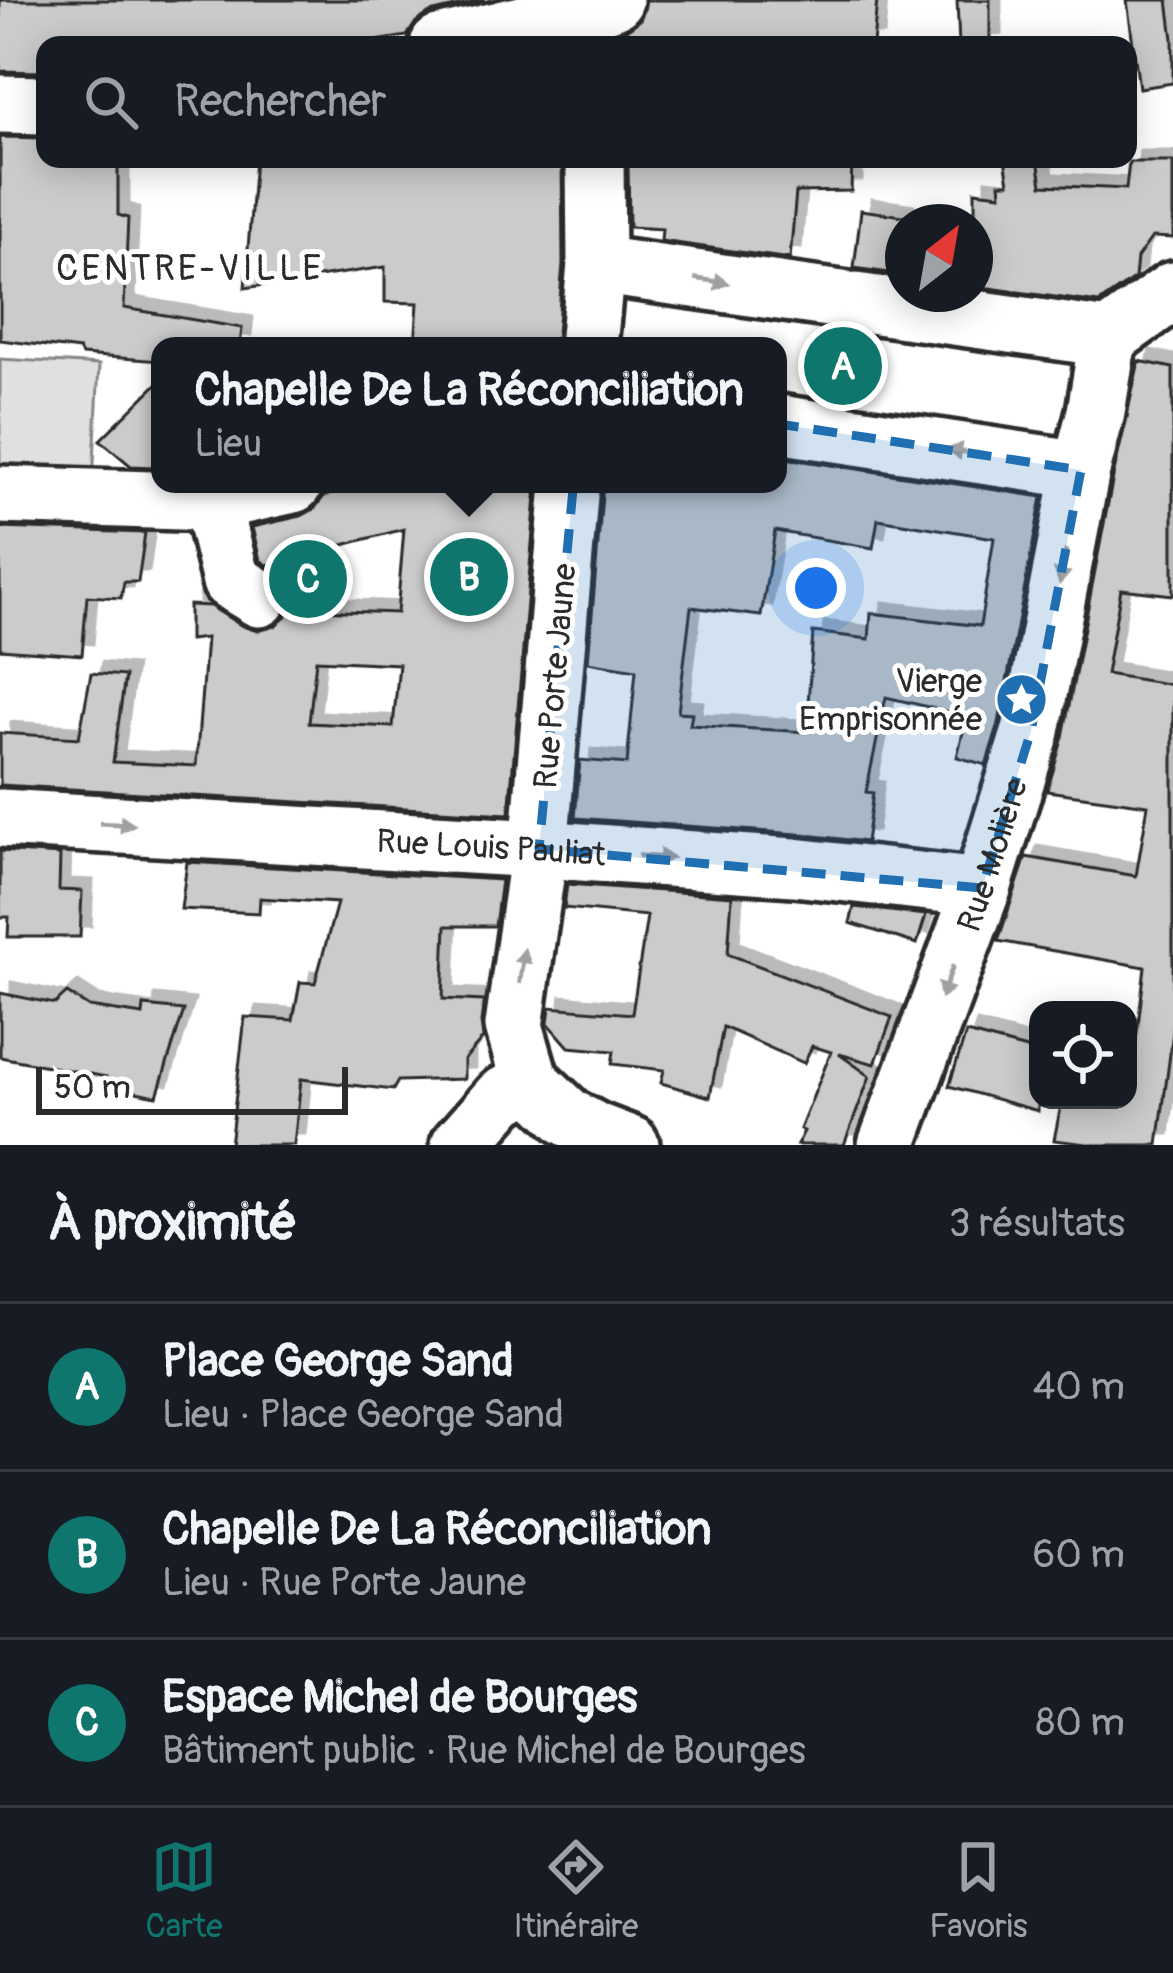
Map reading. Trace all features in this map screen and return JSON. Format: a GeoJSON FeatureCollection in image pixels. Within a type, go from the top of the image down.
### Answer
{"type":"FeatureCollection","features":[{"type":"Feature","properties":{"kind":"street"},"geometry":{"type":"LineString","coordinates":[[483,36],[597,13]]}},
{"type":"Feature","properties":{"kind":"street"},"geometry":{"type":"LineString","coordinates":[[0,104],[36,105]]}},
{"type":"Feature","properties":{"kind":"street"},"geometry":{"type":"LineString","coordinates":[[589,337],[596,265],[595,168]]}},
{"type":"Feature","properties":{"kind":"street"},"geometry":{"type":"LineString","coordinates":[[596,265],[1108,338],[1173,291]]}},
{"type":"Feature","properties":{"kind":"street","name":"Rue Molière"},"geometry":{"type":"LineString","coordinates":[[887,1145],[982,888],[1031,731],[1108,338]]}},
{"type":"Feature","properties":{"kind":"street"},"geometry":{"type":"LineString","coordinates":[[787,425],[1081,470]]}},
{"type":"Feature","properties":{"kind":"street"},"geometry":{"type":"LineString","coordinates":[[0,495],[212,502],[252,493]]}},
{"type":"Feature","properties":{"kind":"street","name":"Rue Porte Jaune"},"geometry":{"type":"LineString","coordinates":[[530,1081],[514,1026],[539,849],[569,493]]}},
{"type":"Feature","properties":{"kind":"street"},"geometry":{"type":"LineString","coordinates":[[212,502],[231,581],[260,598]]}},
{"type":"Feature","properties":{"kind":"street","name":"Rue Louis Pauliat"},"geometry":{"type":"LineString","coordinates":[[0,818],[794,867],[982,888]]}},
{"type":"Feature","properties":{"kind":"street"},"geometry":{"type":"LineString","coordinates":[[460,1145],[502,1097],[530,1081],[568,1117],[630,1145]]}},
{"type":"Feature","properties":{"kind":"highlighted area"},"geometry":{"type":"Polygon","coordinates":[[[582,394],[1081,470],[1031,731],[982,888],[539,849],[582,394]]]}},
{"type":"Feature","properties":{"kind":"shaded area"},"geometry":{"type":"Polygon","coordinates":[[[0,359],[99,365],[93,482],[0,476],[0,359]]]}},
{"type":"Feature","properties":{"kind":"building"},"geometry":{"type":"Polygon","coordinates":[[[0,0],[485,0],[430,13],[407,36],[36,36],[36,72],[0,71],[0,0]]]}},
{"type":"Feature","properties":{"kind":"building"},"geometry":{"type":"Polygon","coordinates":[[[646,0],[877,0],[874,36],[607,36],[640,20],[646,0]]]}},
{"type":"Feature","properties":{"kind":"building"},"geometry":{"type":"Polygon","coordinates":[[[957,0],[990,0],[990,36],[959,36],[957,0]]]}},
{"type":"Feature","properties":{"kind":"building"},"geometry":{"type":"Polygon","coordinates":[[[1127,0],[1168,0],[1173,83],[1139,88],[1137,36],[1132,36],[1127,0]]]}},
{"type":"Feature","properties":{"kind":"building"},"geometry":{"type":"Polygon","coordinates":[[[0,137],[36,138],[36,168],[118,168],[118,215],[128,218],[124,308],[242,328],[241,337],[151,337],[151,360],[82,355],[79,350],[0,340],[0,137]]]}},
{"type":"Feature","properties":{"kind":"building"},"geometry":{"type":"Polygon","coordinates":[[[1137,162],[1173,162],[1173,238],[1152,237],[1137,258],[1135,278],[1099,303],[993,288],[993,204],[975,204],[975,191],[1001,194],[1000,183],[1009,183],[1006,168],[1039,168],[1042,185],[1126,189],[1128,168],[1137,168],[1137,162]]]}},
{"type":"Feature","properties":{"kind":"building"},"geometry":{"type":"Polygon","coordinates":[[[254,168],[562,168],[563,264],[557,337],[416,337],[418,303],[385,302],[385,267],[245,288],[254,168]]]}},
{"type":"Feature","properties":{"kind":"building"},"geometry":{"type":"Polygon","coordinates":[[[628,168],[852,168],[851,191],[796,192],[790,259],[661,241],[662,229],[629,227],[628,168]]]}},
{"type":"Feature","properties":{"kind":"building"},"geometry":{"type":"Polygon","coordinates":[[[861,210],[885,213],[885,272],[854,268],[861,210]]]}},
{"type":"Feature","properties":{"kind":"building"},"geometry":{"type":"Polygon","coordinates":[[[1139,361],[1173,368],[1173,595],[1121,589],[1106,674],[1173,685],[1173,1031],[1158,1145],[1054,1140],[1060,1109],[1137,1109],[1137,1034],[1145,967],[998,941],[1026,857],[1136,876],[1148,805],[1047,791],[1063,737],[1139,361]]]}},
{"type":"Feature","properties":{"kind":"building"},"geometry":{"type":"Polygon","coordinates":[[[151,390],[151,467],[131,466],[100,440],[151,390]]]}},
{"type":"Feature","properties":{"kind":"building"},"geometry":{"type":"Polygon","coordinates":[[[787,458],[1042,497],[999,723],[986,765],[957,757],[967,716],[886,697],[866,792],[873,793],[866,842],[575,818],[580,760],[627,764],[636,670],[588,662],[602,493],[787,493],[787,458]],[[878,519],[873,548],[775,531],[761,616],[691,607],[678,712],[692,713],[690,725],[806,732],[813,632],[869,639],[871,613],[980,626],[994,538],[878,519]]]}},
{"type":"Feature","properties":{"kind":"building"},"geometry":{"type":"Polygon","coordinates":[[[335,493],[536,493],[509,814],[0,785],[0,733],[79,738],[91,673],[125,676],[113,762],[196,766],[206,638],[189,640],[189,605],[210,606],[257,631],[276,626],[289,609],[397,613],[404,529],[267,565],[260,560],[252,527],[314,509],[324,496],[335,493]],[[316,660],[309,723],[393,727],[399,664],[316,660]]]}},
{"type":"Feature","properties":{"kind":"building"},"geometry":{"type":"Polygon","coordinates":[[[0,528],[145,533],[138,582],[124,582],[121,598],[87,596],[82,655],[0,649],[0,528]]]}},
{"type":"Feature","properties":{"kind":"building"},"geometry":{"type":"Polygon","coordinates":[[[0,851],[60,855],[59,890],[82,891],[80,937],[8,937],[9,917],[0,917],[0,851]]]}},
{"type":"Feature","properties":{"kind":"building"},"geometry":{"type":"Polygon","coordinates":[[[187,862],[501,880],[495,926],[446,926],[443,999],[484,1001],[483,1038],[464,1060],[464,1079],[398,1081],[393,1090],[301,1079],[294,1145],[230,1145],[245,1017],[293,1020],[300,982],[315,983],[337,903],[260,898],[259,913],[181,909],[187,862]]]}},
{"type":"Feature","properties":{"kind":"building"},"geometry":{"type":"Polygon","coordinates":[[[567,884],[732,896],[728,954],[892,1017],[875,1064],[839,1054],[870,1076],[844,1145],[797,1145],[831,1052],[812,1046],[804,1063],[723,1027],[710,1097],[661,1083],[664,1070],[612,1064],[614,1051],[569,1047],[548,1023],[550,1007],[632,1014],[647,916],[564,908],[567,884]]]}},
{"type":"Feature","properties":{"kind":"building"},"geometry":{"type":"Polygon","coordinates":[[[854,907],[926,915],[917,944],[850,923],[854,907]]]}},
{"type":"Feature","properties":{"kind":"building"},"geometry":{"type":"Polygon","coordinates":[[[0,993],[55,1004],[67,993],[89,1007],[143,1015],[144,1006],[184,1010],[157,1096],[104,1086],[106,1077],[0,1057],[0,993]]]}},
{"type":"Feature","properties":{"kind":"building"},"geometry":{"type":"Polygon","coordinates":[[[966,1033],[1029,1050],[1029,1108],[949,1086],[966,1033]]]}},
{"type":"Feature","properties":{"kind":"place","name":"Place George Sand"},"geometry":{"type":"Point","coordinates":[843,366]}},
{"type":"Feature","properties":{"kind":"place","name":"Chapelle De La Réconciliation"},"geometry":{"type":"Point","coordinates":[469,577]}},
{"type":"Feature","properties":{"kind":"place","name":"Espace Michel de Bourges"},"geometry":{"type":"Point","coordinates":[308,579]}},
{"type":"Feature","properties":{"kind":"place","name":"Vierge Emprisonnée"},"geometry":{"type":"Point","coordinates":[1021,699]}},
{"type":"Feature","properties":{"kind":"district","name":"CENTRE-VILLE"},"geometry":{"type":"Point","coordinates":[190,267]}}]}
